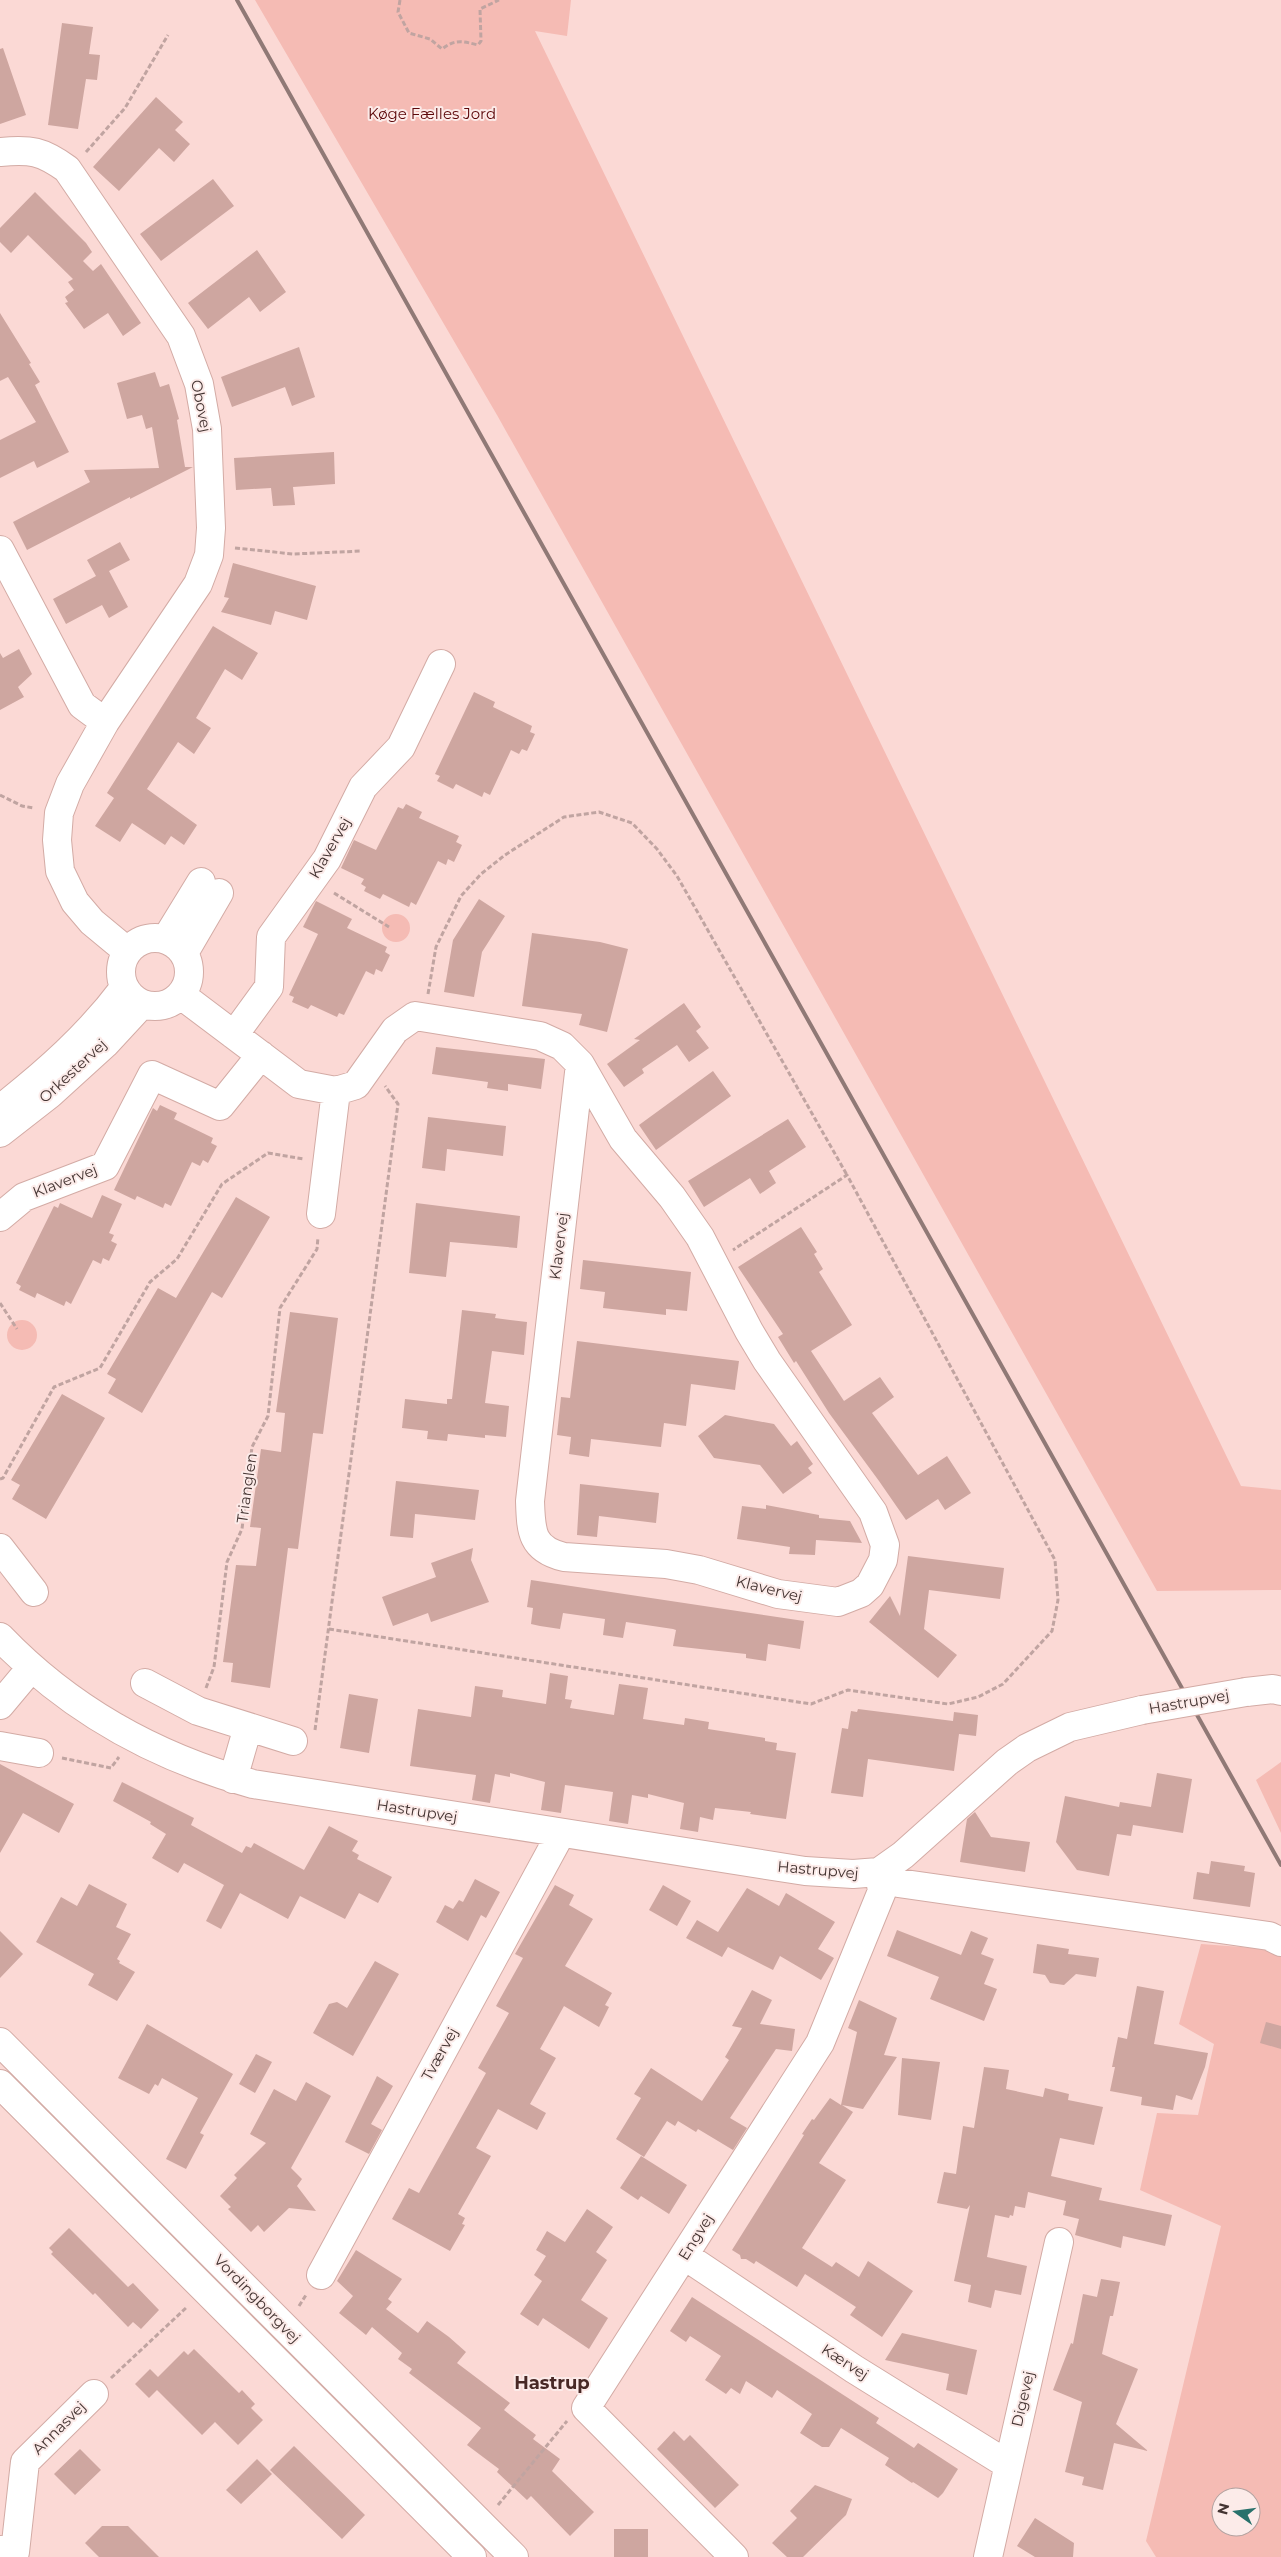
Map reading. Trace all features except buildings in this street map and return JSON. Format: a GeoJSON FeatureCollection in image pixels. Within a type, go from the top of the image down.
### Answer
{"type":"FeatureCollection","features":[{"type":"Feature","properties":{"kind":"street","name":"Obovej"},"geometry":{"type":"LineString","coordinates":[[0,152],[20,150],[46,154],[67,169],[181,336],[199,384],[206,429],[209,555],[198,584],[105,722],[70,784],[60,813],[57,840],[60,871],[75,902],[92,922],[127,951]]}},
{"type":"Feature","properties":{"kind":"street"},"geometry":{"type":"LineString","coordinates":[[0,550],[82,705],[105,722]]}},
{"type":"Feature","properties":{"kind":"street","name":"Klavervej"},"geometry":{"type":"LineString","coordinates":[[234,1035],[269,987],[271,937],[327,859],[363,787],[401,746],[441,664]]}},
{"type":"Feature","properties":{"kind":"street"},"geometry":{"type":"LineString","coordinates":[[175,946],[210,888]]}},
{"type":"Feature","properties":{"kind":"street"},"geometry":{"type":"LineString","coordinates":[[146,938],[175,946],[190,968],[189,978],[181,995],[165,1005],[154,1006],[133,996],[120,970],[127,951],[136,943],[146,938]]}},
{"type":"Feature","properties":{"kind":"street"},"geometry":{"type":"LineString","coordinates":[[181,995],[299,1084],[336,1091],[321,1214]]}},
{"type":"Feature","properties":{"kind":"street","name":"Orkestervej"},"geometry":{"type":"LineString","coordinates":[[0,1109],[42,1076],[91,1029],[133,996]]}},
{"type":"Feature","properties":{"kind":"street","name":"Orkestervej"},"geometry":{"type":"LineString","coordinates":[[0,1134],[50,1094],[105,1044],[133,996]]}},
{"type":"Feature","properties":{"kind":"street","name":"Klavervej"},"geometry":{"type":"LineString","coordinates":[[336,1091],[356,1085],[395,1030],[415,1016],[540,1036],[562,1046],[580,1064],[623,1138],[672,1197],[700,1237],[749,1331],[767,1361],[873,1512],[885,1545],[877,1575],[870,1586],[851,1599],[838,1602],[778,1594],[699,1570],[666,1564],[564,1557],[552,1554],[535,1540],[532,1531],[530,1501],[580,1064]]}},
{"type":"Feature","properties":{"kind":"street","name":"Klavervej"},"geometry":{"type":"LineString","coordinates":[[0,1217],[24,1197],[105,1166],[152,1075],[220,1106],[261,1055]]}},
{"type":"Feature","properties":{"kind":"street"},"geometry":{"type":"LineString","coordinates":[[0,1548],[34,1592]]}},
{"type":"Feature","properties":{"kind":"street","name":"Hastrupvej"},"geometry":{"type":"LineString","coordinates":[[0,1637],[30,1668],[84,1710],[131,1738],[233,1779],[252,1784],[805,1871],[853,1874],[879,1872],[905,1884],[1275,1939]]}},
{"type":"Feature","properties":{"kind":"street"},"geometry":{"type":"LineString","coordinates":[[0,1705],[30,1668]]}},
{"type":"Feature","properties":{"kind":"street"},"geometry":{"type":"LineString","coordinates":[[145,1683],[198,1711],[248,1727],[304,1738]]}},
{"type":"Feature","properties":{"kind":"street","name":"Hastrupvej"},"geometry":{"type":"LineString","coordinates":[[879,1872],[903,1855],[1007,1762],[1027,1748],[1070,1727],[1142,1710],[1246,1692],[1273,1689],[1281,1691]]}},
{"type":"Feature","properties":{"kind":"street"},"geometry":{"type":"LineString","coordinates":[[233,1779],[248,1727]]}},
{"type":"Feature","properties":{"kind":"street"},"geometry":{"type":"LineString","coordinates":[[0,1746],[39,1753]]}},
{"type":"Feature","properties":{"kind":"street","name":"Tværvej"},"geometry":{"type":"LineString","coordinates":[[320,2275],[560,1833]]}},
{"type":"Feature","properties":{"kind":"street","name":"Engvej"},"geometry":{"type":"LineString","coordinates":[[586,2408],[820,2044],[882,1891],[879,1872]]}},
{"type":"Feature","properties":{"kind":"street","name":"Vordingborgvej"},"geometry":{"type":"LineString","coordinates":[[0,2042],[514,2557]]}},
{"type":"Feature","properties":{"kind":"street","name":"Vordingborgvej"},"geometry":{"type":"LineString","coordinates":[[0,2084],[472,2557]]}},
{"type":"Feature","properties":{"kind":"street","name":"Digevej"},"geometry":{"type":"LineString","coordinates":[[988,2557],[1007,2464],[1060,2242]]}},
{"type":"Feature","properties":{"kind":"street","name":"Kærvej"},"geometry":{"type":"LineString","coordinates":[[684,2256],[854,2368],[1007,2464]]}},
{"type":"Feature","properties":{"kind":"street","name":"Annasvej"},"geometry":{"type":"LineString","coordinates":[[13,2553],[24,2462],[94,2394]]}},
{"type":"Feature","properties":{"kind":"street"},"geometry":{"type":"LineString","coordinates":[[586,2408],[734,2557]]}},
{"type":"Feature","properties":{"kind":"path"},"geometry":{"type":"LineString","coordinates":[[400,0],[398,12],[409,33],[430,39],[442,49],[452,42],[460,40],[478,44],[481,41],[482,31],[480,9],[499,0]]}},
{"type":"Feature","properties":{"kind":"path"},"geometry":{"type":"LineString","coordinates":[[67,169],[82,156],[125,108],[168,35]]}},
{"type":"Feature","properties":{"kind":"path"},"geometry":{"type":"LineString","coordinates":[[210,544],[293,554],[362,551]]}},
{"type":"Feature","properties":{"kind":"path"},"geometry":{"type":"LineString","coordinates":[[0,795],[22,806],[60,813]]}},
{"type":"Feature","properties":{"kind":"path"},"geometry":{"type":"LineString","coordinates":[[329,1629],[811,1704],[848,1690],[948,1704],[978,1697],[1003,1684],[1052,1631],[1058,1600],[1055,1560],[847,1176],[678,876],[632,823],[599,812],[564,817],[505,855],[481,874],[461,896],[436,947],[424,1018]]}},
{"type":"Feature","properties":{"kind":"path"},"geometry":{"type":"LineString","coordinates":[[312,880],[388,927]]}},
{"type":"Feature","properties":{"kind":"path"},"geometry":{"type":"LineString","coordinates":[[304,1738],[329,1629],[398,1104],[369,1065]]}},
{"type":"Feature","properties":{"kind":"path"},"geometry":{"type":"LineString","coordinates":[[0,1480],[3,1478],[54,1387],[100,1368],[150,1282],[177,1259],[222,1184],[268,1153],[328,1162]]}},
{"type":"Feature","properties":{"kind":"path"},"geometry":{"type":"LineString","coordinates":[[714,1262],[847,1176]]}},
{"type":"Feature","properties":{"kind":"path","name":"Trianglen"},"geometry":{"type":"LineString","coordinates":[[198,1711],[214,1667],[227,1562],[242,1529],[252,1447],[268,1416],[280,1308],[317,1249],[321,1214]]}},
{"type":"Feature","properties":{"kind":"path"},"geometry":{"type":"LineString","coordinates":[[0,1303],[16,1329]]}},
{"type":"Feature","properties":{"kind":"path"},"geometry":{"type":"LineString","coordinates":[[39,1753],[112,1768],[131,1738]]}},
{"type":"Feature","properties":{"kind":"path"},"geometry":{"type":"LineString","coordinates":[[284,2327],[320,2275]]}},
{"type":"Feature","properties":{"kind":"path"},"geometry":{"type":"LineString","coordinates":[[94,2394],[205,2289]]}},
{"type":"Feature","properties":{"kind":"path"},"geometry":{"type":"LineString","coordinates":[[481,2525],[568,2420],[586,2408]]}},
{"type":"Feature","properties":{"kind":"green space","name":"Køge Fælles Jord"},"geometry":{"type":"Polygon","coordinates":[[[255,0],[571,0],[567,36],[535,31],[1241,1486],[1281,1490],[1281,1590],[1157,1591],[497,415],[255,0]]]}},
{"type":"Feature","properties":{"kind":"green space"},"geometry":{"type":"Polygon","coordinates":[[[396,914],[406,918],[410,928],[406,938],[396,942],[386,938],[382,928],[386,918],[396,914]]]}},
{"type":"Feature","properties":{"kind":"green space"},"geometry":{"type":"Polygon","coordinates":[[[22,1320],[32,1325],[37,1335],[32,1345],[22,1350],[12,1345],[7,1335],[12,1325],[22,1320]]]}},
{"type":"Feature","properties":{"kind":"green space"},"geometry":{"type":"Polygon","coordinates":[[[1281,1762],[1281,1833],[1256,1780],[1281,1762]]]}},
{"type":"Feature","properties":{"kind":"green space"},"geometry":{"type":"Polygon","coordinates":[[[1201,1944],[1281,1950],[1281,2557],[1156,2557],[1146,2541],[1221,2226],[1140,2190],[1157,2113],[1198,2115],[1214,2044],[1179,2024],[1201,1944]]]}},
{"type":"Feature","properties":{"kind":"railway"},"geometry":{"type":"LineString","coordinates":[[237,0],[1281,1865]]}},
{"type":"Feature","properties":{"kind":"district","name":"Hastrup"},"geometry":{"type":"Point","coordinates":[552,2383]}}]}
